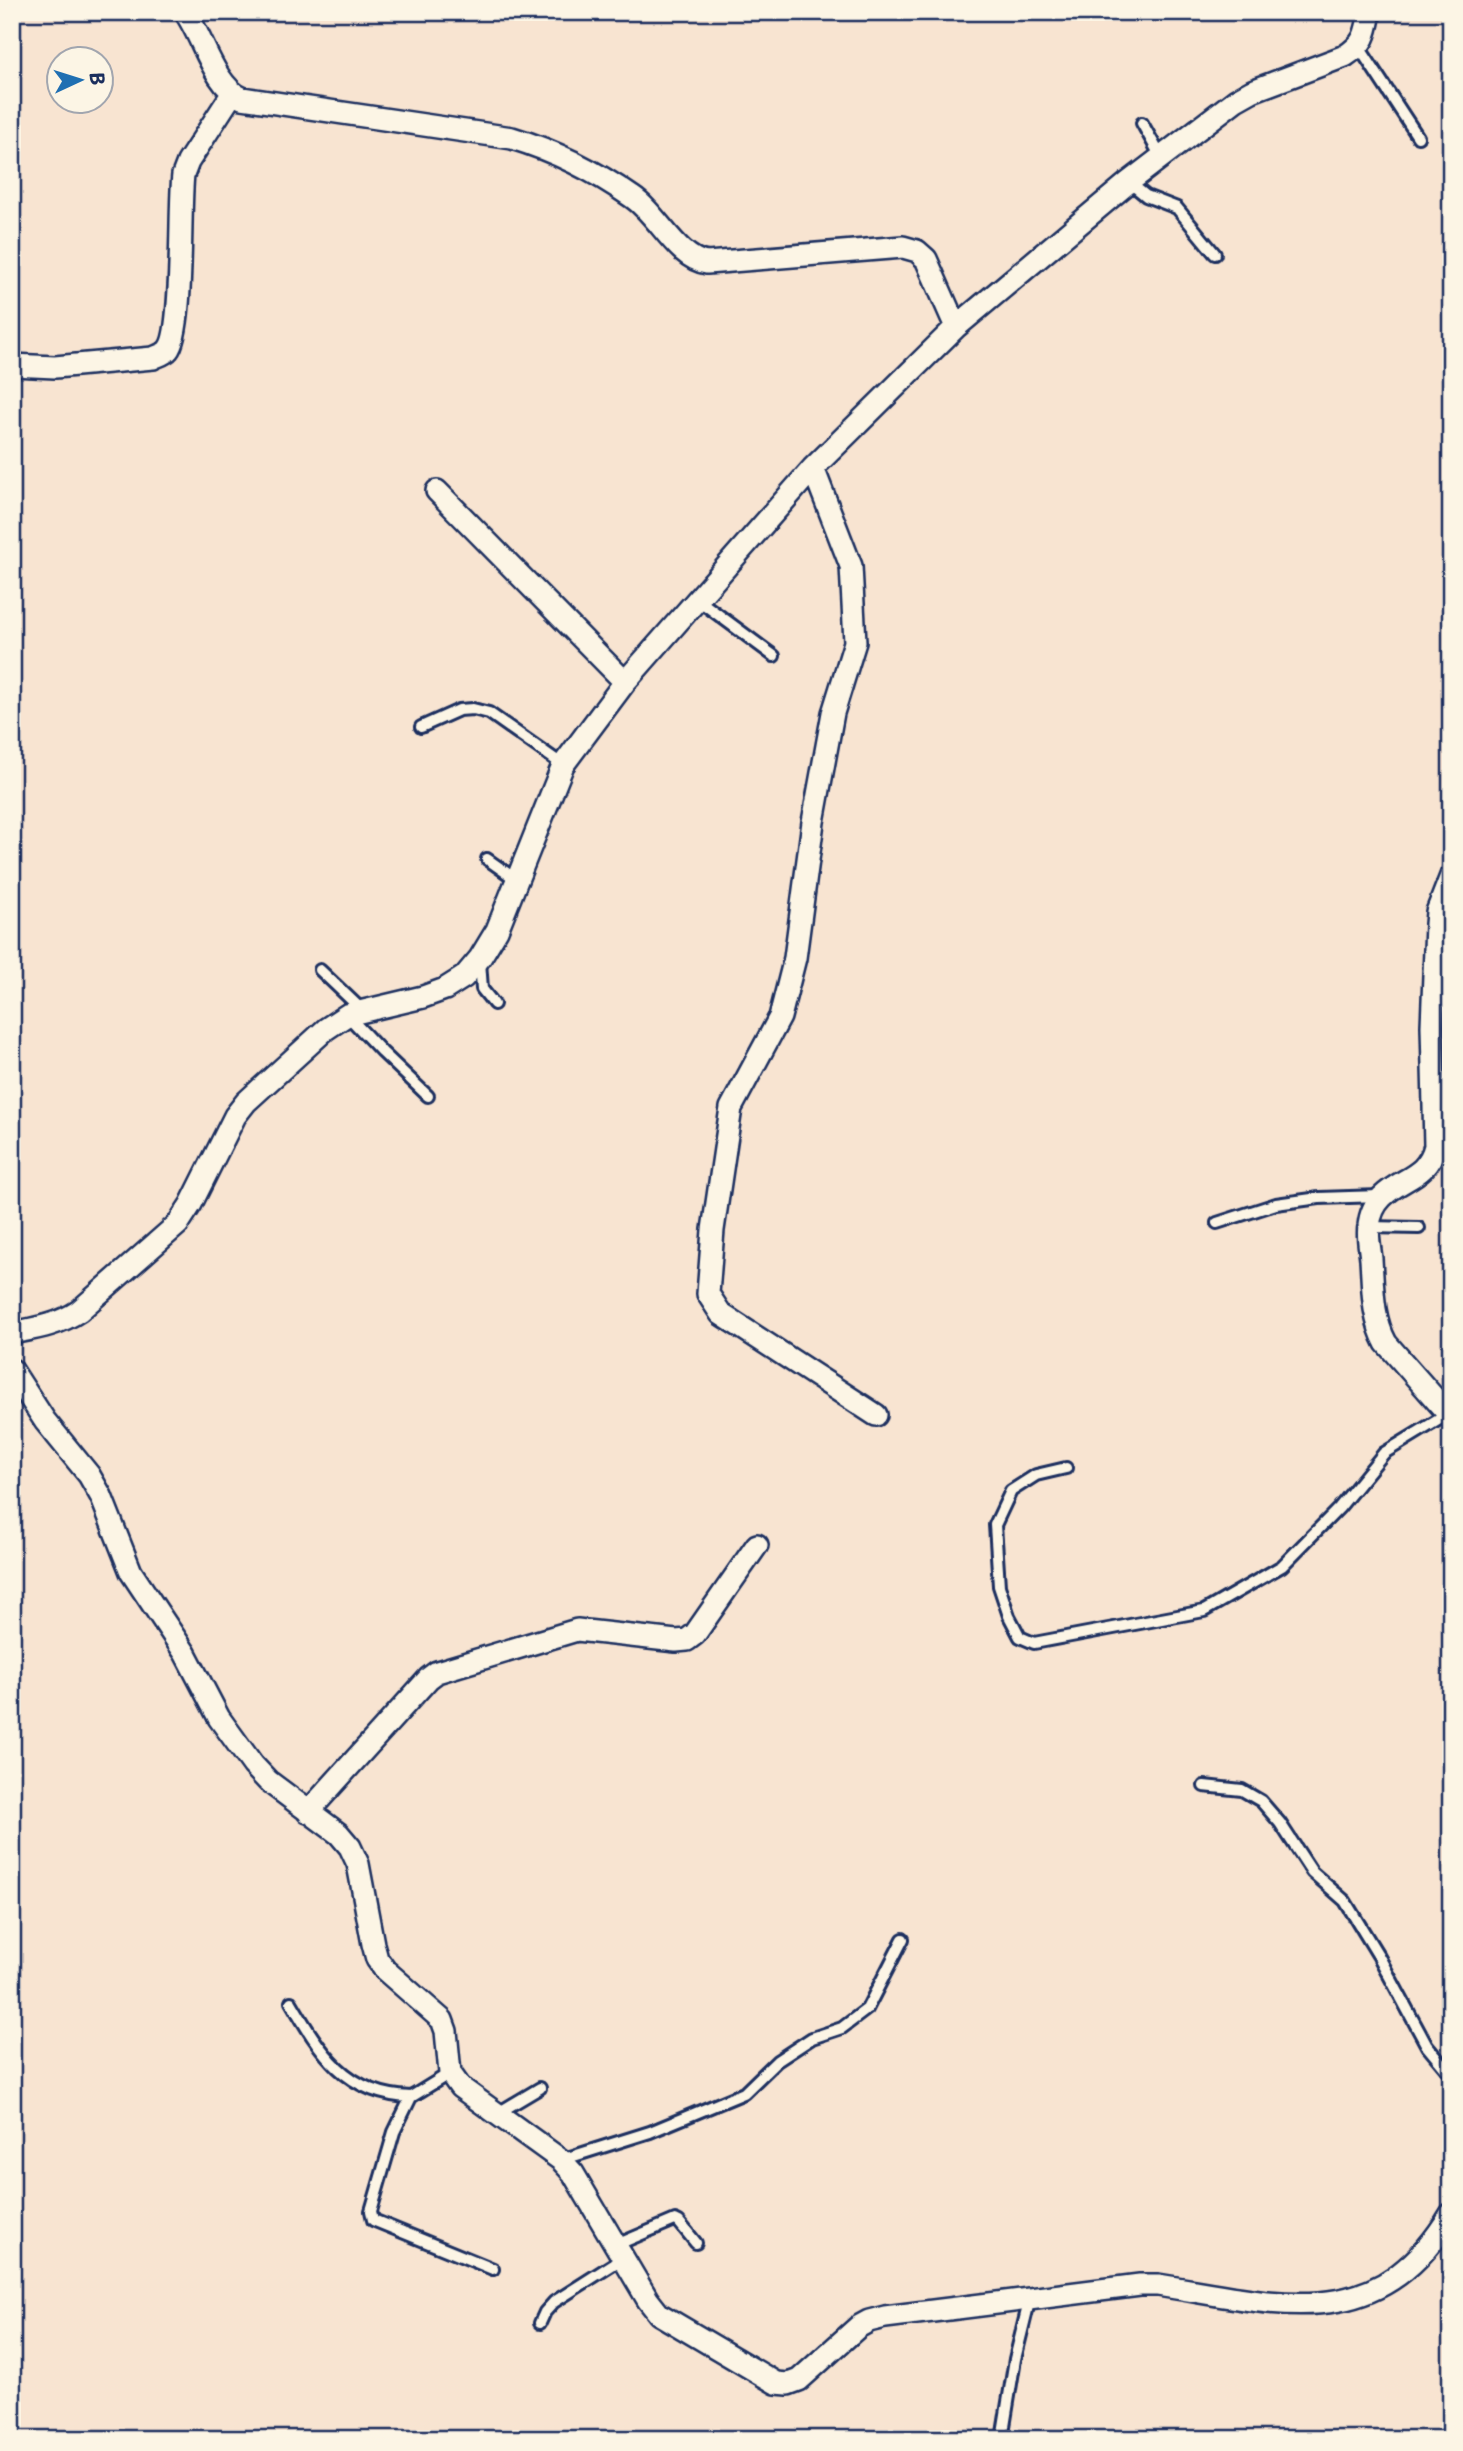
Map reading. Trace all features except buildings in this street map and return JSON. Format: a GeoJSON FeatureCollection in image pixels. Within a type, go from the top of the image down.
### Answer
{"type":"FeatureCollection","features":[{"type":"Feature","properties":{"kind":"street"},"geometry":{"type":"LineString","coordinates":[[186,12],[224,85],[232,94],[242,98],[512,138],[537,145],[567,158],[633,197],[696,261],[707,263],[903,247],[917,251],[926,259],[957,327]]}},
{"type":"Feature","properties":{"kind":"street"},"geometry":{"type":"LineString","coordinates":[[12,1332],[50,1326],[67,1319],[162,1241],[178,1224],[191,1204],[227,1131],[246,1102],[326,1029],[355,1013],[445,989],[464,977],[480,958],[497,930],[563,765],[625,682],[813,468],[957,327],[1129,182],[1252,91],[1345,56],[1359,47],[1366,33],[1370,12]]}},
{"type":"Feature","properties":{"kind":"street"},"geometry":{"type":"LineString","coordinates":[[12,365],[43,368],[67,366],[153,358],[167,351],[174,337],[181,262],[183,175],[188,162],[232,94]]}},
{"type":"Feature","properties":{"kind":"street"},"geometry":{"type":"LineString","coordinates":[[813,468],[851,566],[855,642],[833,713],[813,822],[795,958],[780,1017],[731,1108],[715,1217],[708,1294],[721,1314],[876,1415]]}},
{"type":"Feature","properties":{"kind":"street"},"geometry":{"type":"LineString","coordinates":[[437,491],[625,682]]}},
{"type":"Feature","properties":{"kind":"street"},"geometry":{"type":"LineString","coordinates":[[1449,1416],[1386,1343],[1379,1330],[1375,1314],[1368,1227],[1374,1208],[1383,1196],[1423,1169],[1432,1158],[1435,1146],[1433,1026],[1436,923],[1437,912],[1451,876]]}},
{"type":"Feature","properties":{"kind":"street"},"geometry":{"type":"LineString","coordinates":[[12,1370],[45,1421],[89,1475],[101,1496],[131,1572],[185,1653],[219,1718],[268,1782],[339,1834],[350,1847],[358,1864],[377,1959],[385,1970],[442,2020],[446,2031],[450,2073],[460,2087],[561,2160],[573,2173],[648,2300],[659,2314],[776,2382],[788,2384],[799,2380],[858,2327],[869,2321],[1030,2298],[1158,2285],[1286,2305],[1321,2305],[1354,2298],[1386,2283],[1413,2263],[1440,2232],[1451,2214]]}},
{"type":"Feature","properties":{"kind":"street"},"geometry":{"type":"LineString","coordinates":[[308,1812],[437,1672],[577,1630],[687,1640],[695,1634],[757,1545]]}},
{"type":"Feature","properties":{"kind":"lane"},"geometry":{"type":"LineString","coordinates":[[1359,47],[1418,137]]}},
{"type":"Feature","properties":{"kind":"lane"},"geometry":{"type":"LineString","coordinates":[[1142,123],[1161,157]]}},
{"type":"Feature","properties":{"kind":"lane"},"geometry":{"type":"LineString","coordinates":[[1129,182],[1146,196],[1177,208],[1215,254]]}},
{"type":"Feature","properties":{"kind":"lane"},"geometry":{"type":"LineString","coordinates":[[697,600],[774,656]]}},
{"type":"Feature","properties":{"kind":"lane"},"geometry":{"type":"LineString","coordinates":[[421,727],[459,710],[473,709],[489,713],[563,765]]}},
{"type":"Feature","properties":{"kind":"lane"},"geometry":{"type":"LineString","coordinates":[[487,859],[518,881]]}},
{"type":"Feature","properties":{"kind":"lane"},"geometry":{"type":"LineString","coordinates":[[480,958],[482,989],[494,1004]]}},
{"type":"Feature","properties":{"kind":"lane"},"geometry":{"type":"LineString","coordinates":[[320,971],[355,1013],[382,1052],[428,1096]]}},
{"type":"Feature","properties":{"kind":"lane"},"geometry":{"type":"LineString","coordinates":[[1217,1223],[1276,1204],[1320,1198],[1383,1196]]}},
{"type":"Feature","properties":{"kind":"lane"},"geometry":{"type":"LineString","coordinates":[[1368,1227],[1419,1228]]}},
{"type":"Feature","properties":{"kind":"lane"},"geometry":{"type":"LineString","coordinates":[[1066,1468],[1036,1475],[1011,1491],[995,1525],[1002,1596],[1020,1637],[1034,1643],[1205,1611],[1282,1566],[1339,1508],[1384,1453],[1449,1416]]}},
{"type":"Feature","properties":{"kind":"lane"},"geometry":{"type":"LineString","coordinates":[[1450,1589],[1451,1519]]}},
{"type":"Feature","properties":{"kind":"lane"},"geometry":{"type":"LineString","coordinates":[[1205,1786],[1242,1790],[1261,1801],[1280,1823],[1312,1872],[1345,1901],[1378,1955],[1427,2046],[1451,2075]]}},
{"type":"Feature","properties":{"kind":"lane"},"geometry":{"type":"LineString","coordinates":[[561,2160],[650,2132],[744,2093],[777,2061],[812,2038],[842,2028],[867,2009],[903,1939]]}},
{"type":"Feature","properties":{"kind":"lane"},"geometry":{"type":"LineString","coordinates":[[291,2001],[317,2047],[342,2074],[375,2092],[411,2097],[450,2073]]}},
{"type":"Feature","properties":{"kind":"lane"},"geometry":{"type":"LineString","coordinates":[[498,2113],[540,2088]]}},
{"type":"Feature","properties":{"kind":"lane"},"geometry":{"type":"LineString","coordinates":[[411,2097],[394,2132],[371,2211],[373,2220],[494,2269]]}},
{"type":"Feature","properties":{"kind":"lane"},"geometry":{"type":"LineString","coordinates":[[540,2323],[554,2302],[620,2252],[675,2220],[696,2243]]}},
{"type":"Feature","properties":{"kind":"lane"},"geometry":{"type":"LineString","coordinates":[[1002,2439],[1015,2359],[1030,2298]]}}]}
